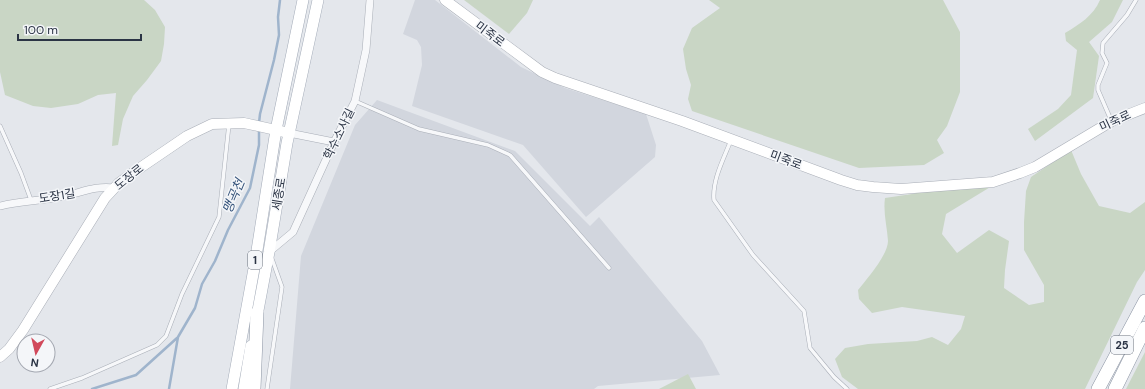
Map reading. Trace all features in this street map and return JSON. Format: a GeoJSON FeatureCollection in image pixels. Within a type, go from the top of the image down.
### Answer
{"type":"FeatureCollection","features":[{"type":"Feature","properties":{"kind":"highway","name":"25"},"geometry":{"type":"LineString","coordinates":[[1098,389],[1145,301]]}},
{"type":"Feature","properties":{"kind":"highway"},"geometry":{"type":"LineString","coordinates":[[254,389],[257,313]]}},
{"type":"Feature","properties":{"kind":"highway","name":"25"},"geometry":{"type":"LineString","coordinates":[[1115,389],[1145,328]]}},
{"type":"Feature","properties":{"kind":"main road","name":"세종로"},"geometry":{"type":"LineString","coordinates":[[232,389],[255,263],[271,128],[303,0]]}},
{"type":"Feature","properties":{"kind":"main road","name":"세종로"},"geometry":{"type":"LineString","coordinates":[[244,389],[290,133],[318,0]]}},
{"type":"Feature","properties":{"kind":"street","name":"학수소사길"},"geometry":{"type":"LineString","coordinates":[[269,252],[293,232],[334,142],[355,101],[366,50],[370,0]]}},
{"type":"Feature","properties":{"kind":"street","name":"미죽로"},"geometry":{"type":"LineString","coordinates":[[444,0],[542,72],[555,78],[858,185],[901,189],[993,182],[1035,167],[1112,121],[1145,108]]}},
{"type":"Feature","properties":{"kind":"street","name":"도장로"},"geometry":{"type":"LineString","coordinates":[[0,357],[9,349],[23,330],[105,198],[114,188],[134,172],[187,136],[212,124],[244,123],[334,142]]}},
{"type":"Feature","properties":{"kind":"street","name":"도장1길"},"geometry":{"type":"LineString","coordinates":[[0,206],[31,200],[58,198],[103,187],[114,188]]}},
{"type":"Feature","properties":{"kind":"lane"},"geometry":{"type":"LineString","coordinates":[[1112,121],[1098,90],[1098,86],[1107,63],[1102,53],[1103,43],[1127,15],[1136,0]]}},
{"type":"Feature","properties":{"kind":"lane"},"geometry":{"type":"LineString","coordinates":[[355,101],[420,129],[488,145],[510,155],[609,268]]}},
{"type":"Feature","properties":{"kind":"lane"},"geometry":{"type":"LineString","coordinates":[[50,389],[82,378],[157,345],[166,336],[182,294],[219,217],[229,123]]}},
{"type":"Feature","properties":{"kind":"lane"},"geometry":{"type":"LineString","coordinates":[[0,126],[21,173],[31,200]]}},
{"type":"Feature","properties":{"kind":"lane"},"geometry":{"type":"LineString","coordinates":[[732,140],[713,191],[714,200],[753,255],[804,311],[810,348],[846,389]]}},
{"type":"Feature","properties":{"kind":"lane"},"geometry":{"type":"LineString","coordinates":[[268,389],[282,287],[269,252]]}},
{"type":"Feature","properties":{"kind":"shaded area"},"geometry":{"type":"Polygon","coordinates":[[[415,0],[435,0],[521,67],[565,88],[646,114],[656,145],[655,157],[586,217],[523,145],[412,106],[422,65],[421,47],[417,40],[403,34],[415,0]]]}},
{"type":"Feature","properties":{"kind":"shaded area"},"geometry":{"type":"Polygon","coordinates":[[[377,100],[515,151],[590,226],[599,217],[702,341],[720,375],[598,386],[594,389],[290,389],[301,256],[355,125],[377,100]]]}},
{"type":"Feature","properties":{"kind":"green space"},"geometry":{"type":"Polygon","coordinates":[[[0,0],[144,0],[155,10],[165,27],[161,61],[133,96],[123,119],[118,145],[112,146],[116,93],[98,95],[78,104],[51,108],[33,106],[5,95],[0,72],[0,0]]]}},
{"type":"Feature","properties":{"kind":"green space"},"geometry":{"type":"Polygon","coordinates":[[[464,0],[533,0],[527,13],[509,34],[464,0]]]}},
{"type":"Feature","properties":{"kind":"green space"},"geometry":{"type":"Polygon","coordinates":[[[709,0],[943,0],[960,32],[960,92],[947,126],[937,140],[944,153],[924,165],[859,168],[692,111],[688,99],[691,85],[686,69],[683,49],[692,28],[720,8],[709,0]]]}},
{"type":"Feature","properties":{"kind":"green space"},"geometry":{"type":"Polygon","coordinates":[[[1100,0],[1123,0],[1112,22],[1089,42],[1099,56],[1093,98],[1035,141],[1028,129],[1058,109],[1071,95],[1077,50],[1066,41],[1065,33],[1081,23],[1090,15],[1100,0]]]}},
{"type":"Feature","properties":{"kind":"green space"},"geometry":{"type":"Polygon","coordinates":[[[1071,150],[1081,174],[1099,206],[1130,213],[1145,202],[1145,270],[1137,282],[1085,389],[858,389],[842,377],[835,359],[845,348],[868,344],[917,341],[932,337],[948,345],[961,329],[965,316],[902,307],[872,313],[859,299],[858,290],[881,260],[887,247],[888,241],[885,198],[912,194],[950,185],[992,186],[946,214],[942,234],[957,253],[989,230],[1009,241],[1004,288],[1029,305],[1044,302],[1044,285],[1024,250],[1026,191],[1031,177],[1071,150]]]}},
{"type":"Feature","properties":{"kind":"green space"},"geometry":{"type":"Polygon","coordinates":[[[1145,352],[1145,389],[1126,389],[1145,352]]]}},
{"type":"Feature","properties":{"kind":"green space"},"geometry":{"type":"Polygon","coordinates":[[[688,374],[696,389],[659,389],[688,374]]]}},
{"type":"Feature","properties":{"kind":"waterway","name":"맹곡천"},"geometry":{"type":"LineString","coordinates":[[259,123],[279,35],[278,17],[280,0]]}},
{"type":"Feature","properties":{"kind":"waterway","name":"맹곡천"},"geometry":{"type":"LineString","coordinates":[[169,389],[178,337],[195,308],[202,284],[215,261],[228,230],[250,188],[259,145],[259,128]]}},
{"type":"Feature","properties":{"kind":"waterway"},"geometry":{"type":"LineString","coordinates":[[92,389],[136,375],[177,338]]}}]}
